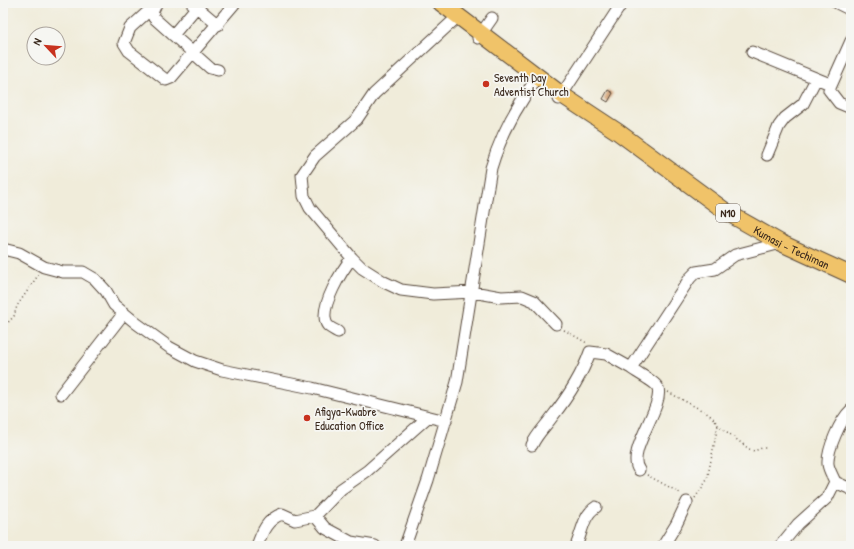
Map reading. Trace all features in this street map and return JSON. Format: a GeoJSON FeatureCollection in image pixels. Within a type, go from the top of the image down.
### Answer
{"type":"FeatureCollection","features":[{"type":"Feature","properties":{"kind":"highway","name":"Kumasi - Techiman"},"geometry":{"type":"LineString","coordinates":[[432,3],[454,20],[480,36]]}},
{"type":"Feature","properties":{"kind":"highway","name":"Kumasi - Techiman"},"geometry":{"type":"LineString","coordinates":[[441,3],[480,36],[577,112],[618,132],[728,213],[781,243],[851,275]]}},
{"type":"Feature","properties":{"kind":"street"},"geometry":{"type":"LineString","coordinates":[[155,5],[130,28],[124,43],[129,51],[166,80],[171,78],[192,52],[218,25],[235,3]]}},
{"type":"Feature","properties":{"kind":"street"},"geometry":{"type":"LineString","coordinates":[[560,98],[622,3]]}},
{"type":"Feature","properties":{"kind":"street"},"geometry":{"type":"LineString","coordinates":[[837,3],[851,10]]}},
{"type":"Feature","properties":{"kind":"street"},"geometry":{"type":"LineString","coordinates":[[173,35],[196,4],[218,25]]}},
{"type":"Feature","properties":{"kind":"street"},"geometry":{"type":"LineString","coordinates":[[155,5],[152,13],[154,18],[210,68],[218,70]]}},
{"type":"Feature","properties":{"kind":"street"},"geometry":{"type":"LineString","coordinates":[[480,36],[492,18]]}},
{"type":"Feature","properties":{"kind":"street"},"geometry":{"type":"LineString","coordinates":[[454,20],[374,94],[357,119],[316,156],[302,175],[302,191],[306,202],[352,258],[370,274],[401,290],[444,294],[473,292],[501,297],[522,296],[534,301],[556,324]]}},
{"type":"Feature","properties":{"kind":"street"},"geometry":{"type":"LineString","coordinates":[[851,41],[830,84],[829,90],[834,99],[851,108]]}},
{"type":"Feature","properties":{"kind":"street"},"geometry":{"type":"LineString","coordinates":[[752,52],[830,84]]}},
{"type":"Feature","properties":{"kind":"street"},"geometry":{"type":"LineString","coordinates":[[767,155],[779,126],[785,118],[803,104],[816,78]]}},
{"type":"Feature","properties":{"kind":"street"},"geometry":{"type":"LineString","coordinates":[[405,546],[446,421],[457,382],[473,292],[489,180],[495,155],[515,112],[536,80]]}},
{"type":"Feature","properties":{"kind":"street"},"geometry":{"type":"LineString","coordinates":[[631,368],[690,278],[696,272],[715,269],[735,255],[781,243]]}},
{"type":"Feature","properties":{"kind":"street"},"geometry":{"type":"LineString","coordinates":[[3,249],[19,253],[44,267],[62,272],[83,272],[95,279],[106,291],[114,305],[169,347],[195,361],[222,370],[312,388],[446,421]]}},
{"type":"Feature","properties":{"kind":"street"},"geometry":{"type":"LineString","coordinates":[[338,332],[327,325],[325,321],[326,306],[344,268],[352,258]]}},
{"type":"Feature","properties":{"kind":"street"},"geometry":{"type":"LineString","coordinates":[[61,394],[124,313]]}},
{"type":"Feature","properties":{"kind":"street"},"geometry":{"type":"LineString","coordinates":[[532,445],[575,383],[590,352],[606,354],[631,368],[656,385],[658,389],[657,399],[637,452],[635,463],[639,470]]}},
{"type":"Feature","properties":{"kind":"street"},"geometry":{"type":"LineString","coordinates":[[851,410],[839,427],[828,464],[835,482],[851,489]]}},
{"type":"Feature","properties":{"kind":"street"},"geometry":{"type":"LineString","coordinates":[[257,546],[263,531],[274,517],[282,514],[295,520],[315,516],[336,494],[367,471],[428,417]]}},
{"type":"Feature","properties":{"kind":"street"},"geometry":{"type":"LineString","coordinates":[[780,546],[798,524],[827,498],[835,482]]}},
{"type":"Feature","properties":{"kind":"street"},"geometry":{"type":"LineString","coordinates":[[663,546],[676,525],[687,502]]}},
{"type":"Feature","properties":{"kind":"street"},"geometry":{"type":"LineString","coordinates":[[576,546],[590,510],[596,507]]}},
{"type":"Feature","properties":{"kind":"street"},"geometry":{"type":"LineString","coordinates":[[315,516],[325,528],[351,542],[375,546]]}},
{"type":"Feature","properties":{"kind":"path"},"geometry":{"type":"LineString","coordinates":[[3,328],[14,316],[17,306],[44,267]]}},
{"type":"Feature","properties":{"kind":"path"},"geometry":{"type":"LineString","coordinates":[[556,324],[588,344],[590,352]]}},
{"type":"Feature","properties":{"kind":"path"},"geometry":{"type":"LineString","coordinates":[[656,385],[705,412],[712,417],[718,425],[754,451],[767,448]]}},
{"type":"Feature","properties":{"kind":"path"},"geometry":{"type":"LineString","coordinates":[[639,470],[683,495],[687,502],[699,494],[707,480],[718,425]]}},
{"type":"Feature","properties":{"kind":"building"},"geometry":{"type":"Polygon","coordinates":[[[608,90],[613,93],[608,102],[603,99],[608,90]]]}},
{"type":"Feature","properties":{"kind":"place","name":"Seventh Day Adventist Church"},"geometry":{"type":"Point","coordinates":[486,84]}},
{"type":"Feature","properties":{"kind":"place","name":"Afigya-Kwabre Education Office"},"geometry":{"type":"Point","coordinates":[307,418]}}]}
